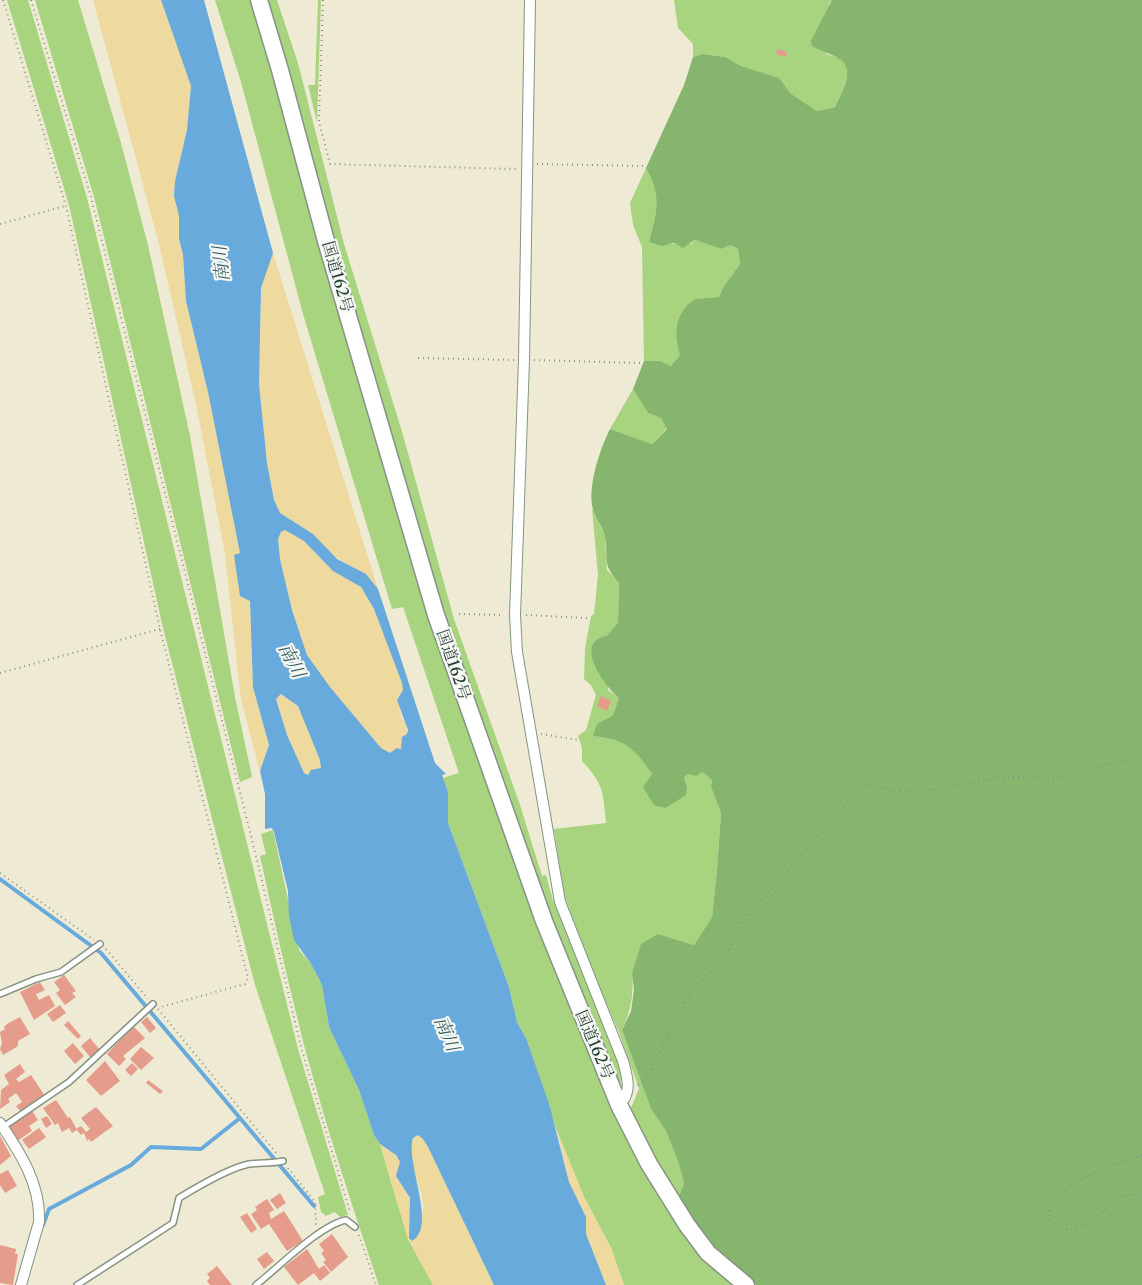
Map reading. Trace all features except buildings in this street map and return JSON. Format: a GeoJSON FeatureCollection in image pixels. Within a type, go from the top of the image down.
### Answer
{"type":"FeatureCollection","features":[{"type":"Feature","properties":{"kind":"highway","name":"国道162号"},"geometry":{"type":"LineString","coordinates":[[259,0],[326,241],[436,615],[540,912],[619,1104],[649,1164],[687,1225],[712,1257],[746,1285]]}},
{"type":"Feature","properties":{"kind":"street"},"geometry":{"type":"LineString","coordinates":[[530,0],[524,360],[515,615],[517,652],[560,902],[615,1036],[623,1061],[628,1088],[624,1100],[619,1104]]}},
{"type":"Feature","properties":{"kind":"street"},"geometry":{"type":"LineString","coordinates":[[1,1125],[31,1177],[40,1212],[39,1222],[21,1285]]}},
{"type":"Feature","properties":{"kind":"lane"},"geometry":{"type":"LineString","coordinates":[[0,994],[36,979],[61,972],[100,944]]}},
{"type":"Feature","properties":{"kind":"lane"},"geometry":{"type":"LineString","coordinates":[[1,1125],[69,1082],[155,1006]]}},
{"type":"Feature","properties":{"kind":"lane"},"geometry":{"type":"LineString","coordinates":[[77,1285],[173,1223],[179,1198],[200,1185],[249,1164],[269,1165],[283,1161]]}},
{"type":"Feature","properties":{"kind":"lane"},"geometry":{"type":"LineString","coordinates":[[256,1285],[316,1236],[346,1220],[355,1227]]}},
{"type":"Feature","properties":{"kind":"path"},"geometry":{"type":"LineString","coordinates":[[3,0],[66,206],[160,629],[248,978],[245,984],[155,1006]]}},
{"type":"Feature","properties":{"kind":"path"},"geometry":{"type":"LineString","coordinates":[[31,0],[91,197],[257,860],[301,1047],[355,1227],[376,1285]]}},
{"type":"Feature","properties":{"kind":"path"},"geometry":{"type":"LineString","coordinates":[[323,0],[320,122],[330,164],[519,169],[534,164],[644,166]]}},
{"type":"Feature","properties":{"kind":"path"},"geometry":{"type":"LineString","coordinates":[[0,224],[66,206]]}},
{"type":"Feature","properties":{"kind":"path"},"geometry":{"type":"LineString","coordinates":[[459,614],[588,618]]}},
{"type":"Feature","properties":{"kind":"path"},"geometry":{"type":"LineString","coordinates":[[0,673],[160,629]]}},
{"type":"Feature","properties":{"kind":"path"},"geometry":{"type":"LineString","coordinates":[[532,735],[562,736],[578,740]]}},
{"type":"Feature","properties":{"kind":"path"},"geometry":{"type":"LineString","coordinates":[[628,1088],[644,1081],[692,989],[720,964],[750,912],[859,788],[872,785],[919,792],[1003,777],[1055,779],[1130,759]]}},
{"type":"Feature","properties":{"kind":"path"},"geometry":{"type":"LineString","coordinates":[[0,873],[100,944],[155,1006],[315,1202],[316,1236]]}},
{"type":"Feature","properties":{"kind":"path"},"geometry":{"type":"LineString","coordinates":[[1142,1155],[1106,1167],[1079,1181],[1052,1206],[1050,1220],[1054,1225],[1061,1228],[1082,1227],[1096,1218],[1123,1195],[1142,1196]]}},
{"type":"Feature","properties":{"kind":"green space"},"geometry":{"type":"Polygon","coordinates":[[[7,0],[28,0],[87,198],[298,1049],[348,1215],[340,1217],[335,1212],[326,1216],[321,1212],[318,1197],[325,1194],[255,985],[163,628],[69,205],[7,0]]]}},
{"type":"Feature","properties":{"kind":"green space"},"geometry":{"type":"Polygon","coordinates":[[[35,0],[78,0],[121,143],[148,245],[190,436],[235,697],[252,777],[240,782],[94,197],[35,0]]]}},
{"type":"Feature","properties":{"kind":"green space"},"geometry":{"type":"Polygon","coordinates":[[[215,0],[252,0],[552,963],[612,1107],[736,1285],[624,1285],[611,1248],[584,1197],[557,1131],[526,1038],[517,1022],[509,987],[448,823],[448,792],[443,778],[459,773],[403,607],[392,609],[303,314],[241,82],[215,0]]]}},
{"type":"Feature","properties":{"kind":"green space"},"geometry":{"type":"Polygon","coordinates":[[[266,0],[277,0],[298,63],[344,244],[403,435],[454,619],[520,805],[542,876],[546,875],[556,908],[597,999],[616,1051],[620,1072],[620,1087],[536,883],[443,614],[266,0]]]}},
{"type":"Feature","properties":{"kind":"green space"},"geometry":{"type":"Polygon","coordinates":[[[318,0],[321,0],[317,122],[308,85],[315,85],[318,0]]]}},
{"type":"Feature","properties":{"kind":"green space"},"geometry":{"type":"Polygon","coordinates":[[[674,0],[832,0],[829,4],[826,54],[841,59],[847,69],[846,83],[835,107],[817,111],[790,93],[778,78],[741,66],[725,57],[703,54],[693,57],[693,44],[678,28],[674,0]]]}},
{"type":"Feature","properties":{"kind":"green space"},"geometry":{"type":"Polygon","coordinates":[[[832,0],[1142,0],[1142,1285],[756,1285],[721,1258],[678,1199],[684,1183],[678,1161],[666,1131],[651,1109],[622,1030],[631,1011],[634,990],[632,974],[641,944],[658,934],[694,945],[712,917],[721,813],[711,787],[712,780],[702,772],[696,776],[688,774],[684,778],[687,787],[686,795],[666,808],[654,805],[643,787],[652,774],[640,757],[628,746],[613,740],[593,736],[597,724],[613,715],[619,698],[600,675],[592,655],[592,646],[597,640],[607,636],[618,623],[619,583],[608,566],[605,537],[593,509],[593,479],[602,447],[610,429],[652,444],[667,429],[661,418],[648,413],[633,389],[644,361],[660,361],[671,366],[680,355],[677,324],[683,311],[695,299],[719,297],[724,286],[740,264],[738,249],[731,245],[721,249],[695,240],[683,248],[674,243],[662,246],[649,242],[656,212],[656,196],[646,168],[684,85],[693,57],[703,54],[725,57],[741,66],[779,78],[790,93],[817,111],[835,107],[846,83],[847,70],[841,60],[812,46],[811,41],[832,0]]]}},
{"type":"Feature","properties":{"kind":"green space"},"geometry":{"type":"Polygon","coordinates":[[[646,168],[656,196],[656,212],[649,242],[691,244],[695,240],[721,249],[731,245],[738,249],[740,264],[724,286],[719,297],[695,299],[680,355],[671,366],[660,361],[644,361],[642,247],[633,225],[630,203],[646,168]]]}},
{"type":"Feature","properties":{"kind":"green space"},"geometry":{"type":"Polygon","coordinates":[[[633,389],[648,413],[661,418],[667,428],[652,444],[610,429],[633,389]]]}},
{"type":"Feature","properties":{"kind":"green space"},"geometry":{"type":"Polygon","coordinates":[[[592,508],[605,536],[607,570],[619,583],[618,624],[607,637],[608,690],[619,698],[613,715],[597,724],[594,736],[624,744],[642,758],[655,780],[666,808],[685,795],[687,787],[684,778],[688,774],[702,772],[712,780],[711,787],[721,813],[712,917],[694,945],[658,934],[632,974],[633,989],[631,1002],[622,1030],[651,1109],[666,1131],[678,1161],[684,1183],[678,1199],[655,1162],[630,1110],[639,1089],[619,1032],[589,963],[564,894],[554,829],[606,823],[601,789],[595,776],[582,761],[582,748],[578,736],[586,730],[596,695],[591,685],[584,679],[585,648],[591,616],[594,614],[598,575],[592,508]]]}},
{"type":"Feature","properties":{"kind":"green space"},"geometry":{"type":"Polygon","coordinates":[[[273,830],[299,950],[311,964],[322,985],[329,1027],[359,1090],[374,1135],[380,1144],[408,1239],[433,1285],[379,1285],[321,1106],[287,975],[260,856],[266,854],[261,834],[273,830]]]}},
{"type":"Feature","properties":{"kind":"sand"},"geometry":{"type":"Polygon","coordinates":[[[93,0],[161,0],[191,86],[187,130],[175,181],[174,196],[179,216],[179,239],[183,255],[186,301],[208,392],[250,601],[253,687],[269,745],[260,771],[241,700],[225,554],[197,409],[159,244],[93,0]]]}},
{"type":"Feature","properties":{"kind":"sand"},"geometry":{"type":"Polygon","coordinates":[[[273,253],[378,589],[358,570],[330,554],[313,534],[280,513],[274,500],[267,463],[259,384],[261,288],[273,253]]]}},
{"type":"Feature","properties":{"kind":"sand"},"geometry":{"type":"Polygon","coordinates":[[[285,530],[304,541],[333,571],[361,587],[374,609],[402,683],[403,690],[398,696],[401,717],[406,724],[407,734],[402,737],[403,747],[390,753],[381,748],[330,687],[307,655],[292,610],[280,559],[278,539],[281,532],[285,530]]]}},
{"type":"Feature","properties":{"kind":"sand"},"geometry":{"type":"Polygon","coordinates":[[[281,694],[298,706],[320,760],[321,768],[311,770],[308,775],[304,773],[287,735],[276,699],[281,694]]]}},
{"type":"Feature","properties":{"kind":"sand"},"geometry":{"type":"Polygon","coordinates":[[[557,1131],[584,1197],[611,1248],[624,1285],[606,1285],[586,1234],[586,1217],[569,1182],[557,1131]]]}},
{"type":"Feature","properties":{"kind":"sand"},"geometry":{"type":"Polygon","coordinates":[[[418,1135],[428,1147],[494,1285],[433,1285],[408,1239],[380,1144],[391,1150],[400,1162],[397,1176],[410,1198],[409,1238],[412,1241],[423,1211],[423,1203],[411,1158],[413,1138],[418,1135]]]}},
{"type":"Feature","properties":{"kind":"water","name":"南川"},"geometry":{"type":"Polygon","coordinates":[[[161,0],[204,0],[273,253],[261,288],[259,384],[267,463],[274,500],[280,513],[313,534],[337,559],[366,574],[378,589],[435,763],[446,774],[442,775],[448,792],[448,823],[509,987],[517,1022],[526,1038],[550,1107],[569,1182],[586,1217],[586,1234],[606,1285],[494,1285],[428,1147],[418,1135],[413,1138],[412,1149],[422,1209],[422,1223],[419,1234],[412,1241],[409,1238],[410,1198],[396,1176],[400,1162],[396,1155],[380,1144],[374,1135],[359,1090],[329,1027],[322,985],[311,964],[294,940],[289,916],[288,891],[274,832],[272,828],[265,829],[265,794],[260,771],[269,745],[253,687],[250,601],[240,596],[234,555],[240,553],[208,392],[186,301],[183,255],[179,239],[179,216],[174,196],[175,181],[187,130],[191,86],[161,0]],[[285,530],[281,532],[278,539],[280,559],[292,610],[307,655],[330,687],[381,748],[390,753],[397,748],[401,749],[402,737],[407,734],[408,730],[397,700],[403,690],[402,683],[374,609],[361,587],[333,571],[304,541],[285,530]],[[281,694],[276,699],[287,735],[304,773],[308,775],[311,770],[321,768],[320,760],[298,706],[281,694]]]}},
{"type":"Feature","properties":{"kind":"waterway"},"geometry":{"type":"LineString","coordinates":[[0,879],[101,953],[314,1206]]}},
{"type":"Feature","properties":{"kind":"waterway"},"geometry":{"type":"LineString","coordinates":[[43,1225],[49,1209],[131,1165],[151,1147],[201,1149],[240,1118]]}}]}
